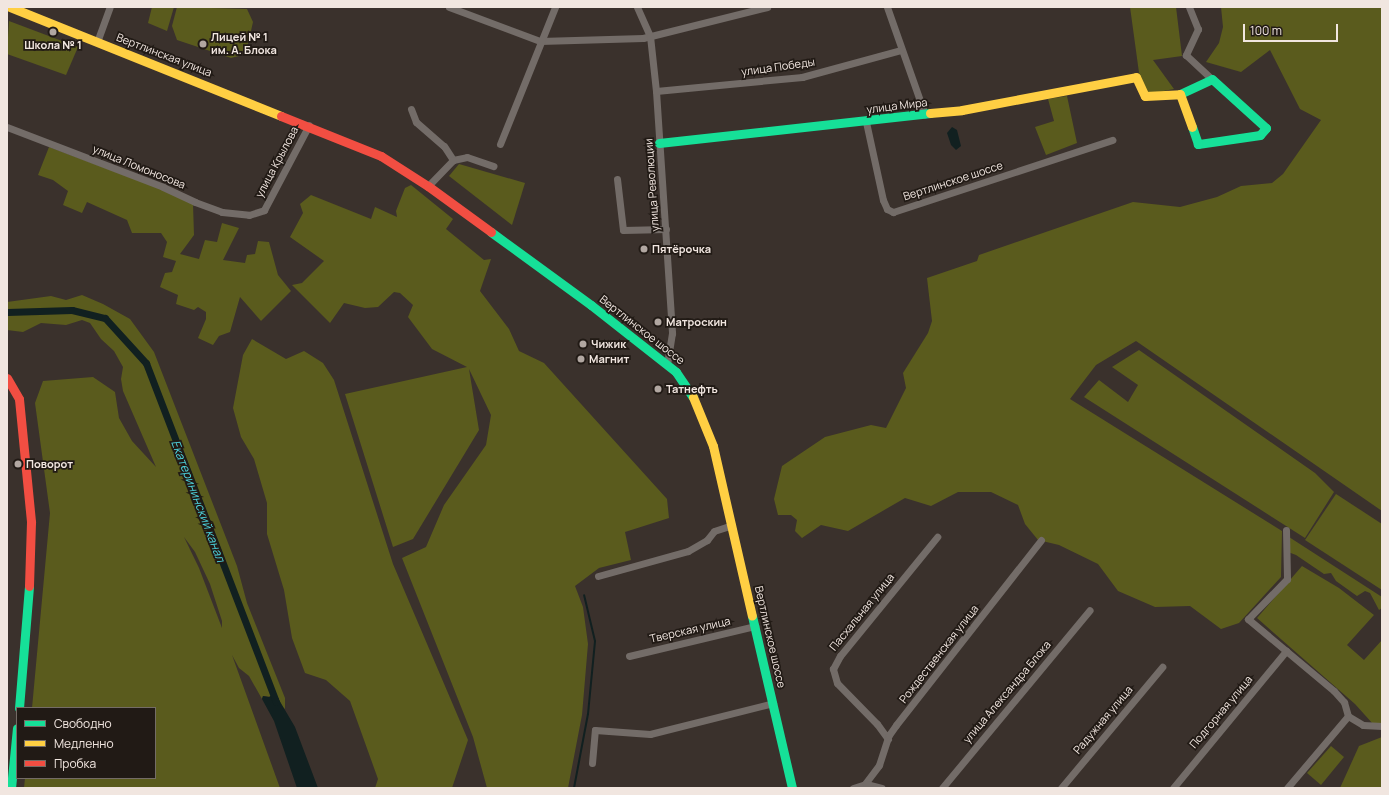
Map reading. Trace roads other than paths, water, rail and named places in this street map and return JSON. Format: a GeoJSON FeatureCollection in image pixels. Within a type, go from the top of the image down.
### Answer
{"type":"FeatureCollection","features":[{"type":"Feature","properties":{"kind":"main road","name":"Вертлинская улица"},"geometry":{"type":"LineString","coordinates":[[10,7],[309,125]]}},
{"type":"Feature","properties":{"kind":"main road","name":"улица Мира"},"geometry":{"type":"LineString","coordinates":[[660,143],[925,115],[1136,77],[1145,96],[1180,94]]}},
{"type":"Feature","properties":{"kind":"main road"},"geometry":{"type":"LineString","coordinates":[[1212,79],[1266,128],[1260,135],[1198,144],[1180,94],[1212,79]]}},
{"type":"Feature","properties":{"kind":"main road","name":"Вертлинское шоссе"},"geometry":{"type":"LineString","coordinates":[[309,125],[381,156],[428,186],[667,363],[686,384],[702,414],[713,446],[792,788]]}},
{"type":"Feature","properties":{"kind":"main road"},"geometry":{"type":"LineString","coordinates":[[7,378],[19,400],[31,522],[29,595],[19,707]]}},
{"type":"Feature","properties":{"kind":"main road"},"geometry":{"type":"LineString","coordinates":[[11,788],[16,738]]}},
{"type":"Feature","properties":{"kind":"street"},"geometry":{"type":"LineString","coordinates":[[97,42],[110,7]]}},
{"type":"Feature","properties":{"kind":"street"},"geometry":{"type":"LineString","coordinates":[[449,7],[540,42],[650,36],[767,7]]}},
{"type":"Feature","properties":{"kind":"street"},"geometry":{"type":"LineString","coordinates":[[500,144],[519,102],[540,42],[555,7]]}},
{"type":"Feature","properties":{"kind":"street","name":"улица Революции"},"geometry":{"type":"LineString","coordinates":[[637,7],[650,36],[656,91],[672,333],[667,363]]}},
{"type":"Feature","properties":{"kind":"street"},"geometry":{"type":"LineString","coordinates":[[887,7],[925,115]]}},
{"type":"Feature","properties":{"kind":"street"},"geometry":{"type":"LineString","coordinates":[[1189,7],[1198,29],[1186,55],[1212,79]]}},
{"type":"Feature","properties":{"kind":"street","name":"улица Победы"},"geometry":{"type":"LineString","coordinates":[[656,91],[802,77],[901,50]]}},
{"type":"Feature","properties":{"kind":"street"},"geometry":{"type":"LineString","coordinates":[[410,109],[416,122],[444,146],[453,160]]}},
{"type":"Feature","properties":{"kind":"street","name":"Вертлинское шоссе"},"geometry":{"type":"LineString","coordinates":[[866,122],[883,200],[888,209],[893,212],[1112,140]]}},
{"type":"Feature","properties":{"kind":"street","name":"улица Крылова"},"geometry":{"type":"LineString","coordinates":[[264,210],[309,125]]}},
{"type":"Feature","properties":{"kind":"street","name":"улица Ломоносова"},"geometry":{"type":"LineString","coordinates":[[7,127],[222,212],[249,215],[264,210]]}},
{"type":"Feature","properties":{"kind":"street"},"geometry":{"type":"LineString","coordinates":[[428,186],[453,160],[467,157],[493,166]]}},
{"type":"Feature","properties":{"kind":"street"},"geometry":{"type":"LineString","coordinates":[[617,179],[623,230],[666,230]]}},
{"type":"Feature","properties":{"kind":"street"},"geometry":{"type":"LineString","coordinates":[[598,576],[688,551],[707,540],[714,531],[732,525]]}},
{"type":"Feature","properties":{"kind":"street"},"geometry":{"type":"LineString","coordinates":[[1286,530],[1287,579],[1248,619],[1339,696],[1347,710],[1348,716],[1363,725],[1382,726]]}},
{"type":"Feature","properties":{"kind":"street","name":"Пасхальная улица"},"geometry":{"type":"LineString","coordinates":[[888,739],[878,724],[837,683],[833,669],[840,656],[937,537]]}},
{"type":"Feature","properties":{"kind":"street","name":"Рождественская улица"},"geometry":{"type":"LineString","coordinates":[[864,785],[879,765],[888,739],[1041,540]]}},
{"type":"Feature","properties":{"kind":"street","name":"улица Александра Блока"},"geometry":{"type":"LineString","coordinates":[[942,788],[1090,610]]}},
{"type":"Feature","properties":{"kind":"street","name":"Тверская улица"},"geometry":{"type":"LineString","coordinates":[[629,656],[755,626]]}},
{"type":"Feature","properties":{"kind":"street","name":"Подгорная улица"},"geometry":{"type":"LineString","coordinates":[[1173,788],[1286,651]]}},
{"type":"Feature","properties":{"kind":"street","name":"Радужная улица"},"geometry":{"type":"LineString","coordinates":[[1061,788],[1162,667]]}},
{"type":"Feature","properties":{"kind":"street"},"geometry":{"type":"LineString","coordinates":[[592,763],[596,730],[650,734],[773,703]]}},
{"type":"Feature","properties":{"kind":"street"},"geometry":{"type":"LineString","coordinates":[[1287,788],[1348,716]]}},
{"type":"Feature","properties":{"kind":"street"},"geometry":{"type":"LineString","coordinates":[[853,788],[864,785],[882,788]]}},
{"type":"Feature","properties":{"kind":"waterway","name":"Екатерининский канал"},"geometry":{"type":"LineString","coordinates":[[7,312],[72,310],[105,318],[146,363],[276,702]]}},
{"type":"Feature","properties":{"kind":"waterway"},"geometry":{"type":"LineString","coordinates":[[574,788],[588,714],[595,641],[584,595]]}},
{"type":"Feature","properties":{"kind":"place","name":"Школа № 1"},"geometry":{"type":"Point","coordinates":[53,32]}},
{"type":"Feature","properties":{"kind":"place","name":"Лицей № 1 им. А. Блока"},"geometry":{"type":"Point","coordinates":[203,44]}},
{"type":"Feature","properties":{"kind":"place","name":"Пятёрочка"},"geometry":{"type":"Point","coordinates":[644,249]}},
{"type":"Feature","properties":{"kind":"place","name":"Матроскин"},"geometry":{"type":"Point","coordinates":[658,322]}},
{"type":"Feature","properties":{"kind":"place","name":"Чижик"},"geometry":{"type":"Point","coordinates":[583,344]}},
{"type":"Feature","properties":{"kind":"place","name":"Магнит"},"geometry":{"type":"Point","coordinates":[581,359]}},
{"type":"Feature","properties":{"kind":"place","name":"Татнефть"},"geometry":{"type":"Point","coordinates":[658,389]}},
{"type":"Feature","properties":{"kind":"place","name":"Поворот"},"geometry":{"type":"Point","coordinates":[18,464]}}]}
